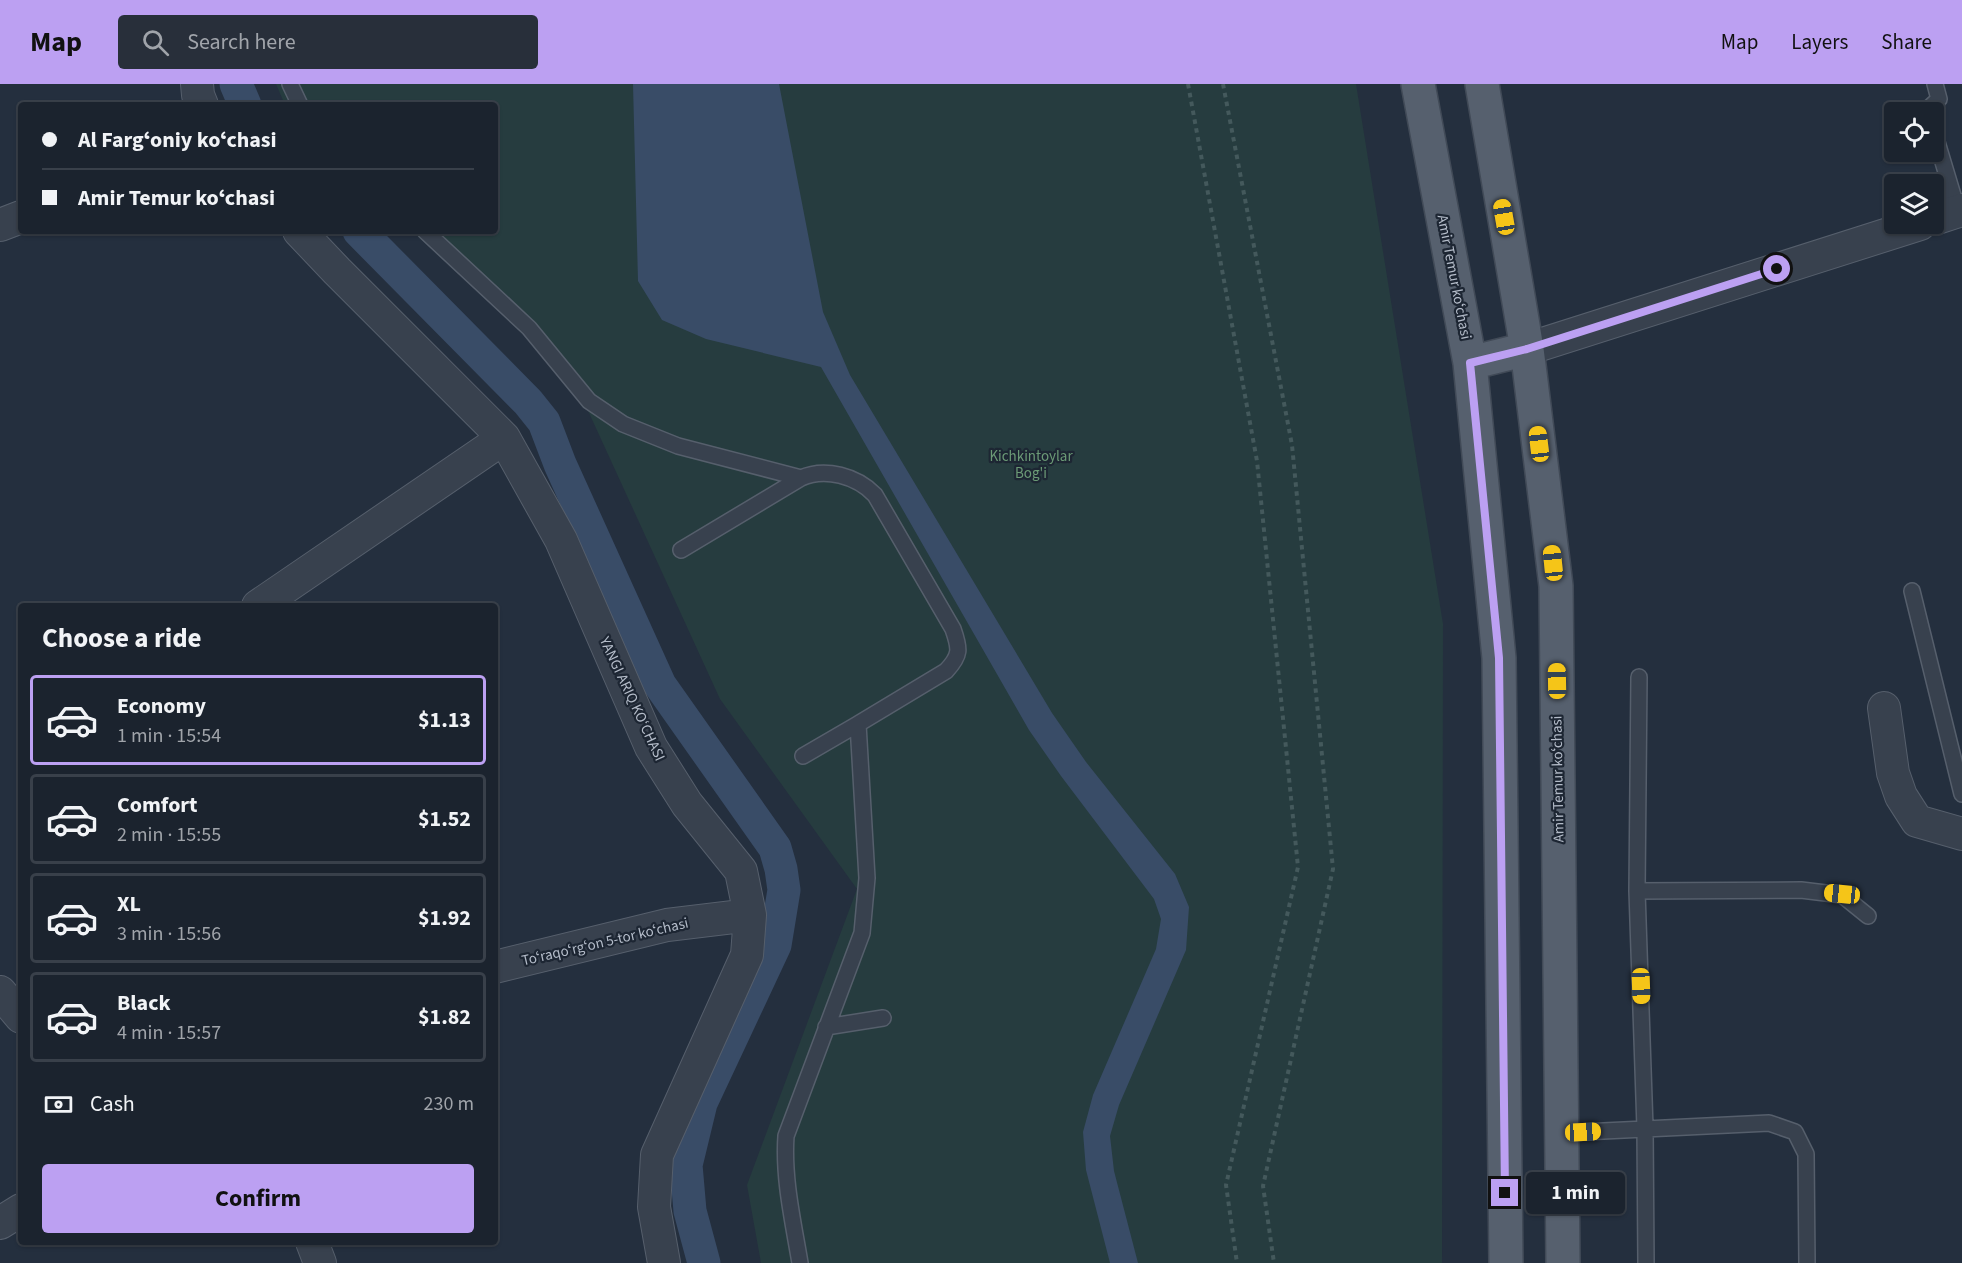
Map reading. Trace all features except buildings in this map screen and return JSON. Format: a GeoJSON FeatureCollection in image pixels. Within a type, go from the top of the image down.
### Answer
{"type":"FeatureCollection","features":[{"type":"Feature","properties":{"kind":"main road","name":"Amir Temur koʻchasi"},"geometry":{"type":"LineString","coordinates":[[1418,84],[1470,363],[1499,658],[1506,1263]]}},
{"type":"Feature","properties":{"kind":"main road","name":"Amir Temur koʻchasi"},"geometry":{"type":"LineString","coordinates":[[1482,84],[1527,349],[1556,586],[1563,1263]]}},
{"type":"Feature","properties":{"kind":"main road"},"geometry":{"type":"LineString","coordinates":[[1470,363],[1527,349]]}},
{"type":"Feature","properties":{"kind":"street"},"geometry":{"type":"LineString","coordinates":[[0,225],[18,218]]}},
{"type":"Feature","properties":{"kind":"street","name":"YANGI ARIQ KO‘CHASI"},"geometry":{"type":"LineString","coordinates":[[302,234],[504,438],[561,540],[651,747],[687,804],[741,871],[750,915],[747,954],[657,1155],[654,1207],[664,1263]]}},
{"type":"Feature","properties":{"kind":"street"},"geometry":{"type":"LineString","coordinates":[[1527,349],[1889,234]]}},
{"type":"Feature","properties":{"kind":"street"},"geometry":{"type":"LineString","coordinates":[[262,603],[504,438]]}},
{"type":"Feature","properties":{"kind":"street"},"geometry":{"type":"LineString","coordinates":[[1884,708],[1893,773],[1901,796],[1917,821],[1962,834]]}},
{"type":"Feature","properties":{"kind":"street","name":"Toʻraqoʻrgʻon 5-tor koʻchasi"},"geometry":{"type":"LineString","coordinates":[[498,966],[667,925],[750,915]]}},
{"type":"Feature","properties":{"kind":"street"},"geometry":{"type":"LineString","coordinates":[[0,992],[18,1013]]}},
{"type":"Feature","properties":{"kind":"street"},"geometry":{"type":"LineString","coordinates":[[0,1223],[18,1212]]}},
{"type":"Feature","properties":{"kind":"street"},"geometry":{"type":"LineString","coordinates":[[313,1245],[320,1263]]}},
{"type":"Feature","properties":{"kind":"lane"},"geometry":{"type":"LineString","coordinates":[[290,84],[299,102]]}},
{"type":"Feature","properties":{"kind":"lane"},"geometry":{"type":"LineString","coordinates":[[1935,84],[1939,99],[1936,102]]}},
{"type":"Feature","properties":{"kind":"lane"},"geometry":{"type":"LineString","coordinates":[[1940,162],[1951,214]]}},
{"type":"Feature","properties":{"kind":"lane"},"geometry":{"type":"LineString","coordinates":[[427,234],[529,328],[589,401],[622,424],[678,446],[801,478]]}},
{"type":"Feature","properties":{"kind":"lane"},"geometry":{"type":"LineString","coordinates":[[681,550],[801,478],[812,474],[821,473],[854,480],[866,486],[875,495],[953,629],[959,646],[957,660],[946,671],[803,756]]}},
{"type":"Feature","properties":{"kind":"lane"},"geometry":{"type":"LineString","coordinates":[[1912,591],[1962,794]]}},
{"type":"Feature","properties":{"kind":"lane"},"geometry":{"type":"LineString","coordinates":[[1639,677],[1637,891],[1645,1128],[1646,1263]]}},
{"type":"Feature","properties":{"kind":"lane"},"geometry":{"type":"LineString","coordinates":[[800,1263],[787,1182],[786,1136],[862,933],[867,878],[858,724]]}},
{"type":"Feature","properties":{"kind":"lane"},"geometry":{"type":"LineString","coordinates":[[1637,891],[1801,890],[1842,894],[1868,916]]}},
{"type":"Feature","properties":{"kind":"lane"},"geometry":{"type":"LineString","coordinates":[[826,1027],[884,1018]]}},
{"type":"Feature","properties":{"kind":"lane"},"geometry":{"type":"LineString","coordinates":[[1562,1133],[1769,1123],[1795,1132],[1806,1154],[1807,1263]]}},
{"type":"Feature","properties":{"kind":"path"},"geometry":{"type":"LineString","coordinates":[[1188,84],[1257,461],[1298,867],[1226,1185],[1237,1263]]}},
{"type":"Feature","properties":{"kind":"path"},"geometry":{"type":"LineString","coordinates":[[1223,84],[1292,445],[1333,869],[1263,1186],[1274,1263]]}},
{"type":"Feature","properties":{"kind":"green space","name":"Kichkintoylar Bog'i"},"geometry":{"type":"Polygon","coordinates":[[[276,84],[1356,84],[1443,624],[1442,1263],[761,1263],[747,1185],[857,889],[720,699],[574,380],[415,234],[498,234],[498,102],[284,102],[276,84]]]}},
{"type":"Feature","properties":{"kind":"water"},"geometry":{"type":"Polygon","coordinates":[[[633,84],[779,84],[823,312],[850,375],[1052,713],[1086,762],[1175,874],[1189,907],[1186,950],[1119,1105],[1110,1136],[1114,1171],[1138,1263],[1110,1263],[1086,1170],[1083,1132],[1093,1095],[1156,949],[1161,919],[1154,899],[1029,730],[821,367],[706,339],[662,320],[638,281],[633,84]]]}},
{"type":"Feature","properties":{"kind":"waterway"},"geometry":{"type":"LineString","coordinates":[[236,84],[244,102]]}},
{"type":"Feature","properties":{"kind":"waterway"},"geometry":{"type":"LineString","coordinates":[[362,234],[528,402],[544,422],[560,464],[660,685],[775,848],[784,890],[775,945],[701,1103],[686,1165],[690,1211],[704,1263]]}},
{"type":"Feature","properties":{"kind":"route"},"geometry":{"type":"LineString","coordinates":[[1505,1193],[1499,658],[1470,363],[1527,349],[1777,269]]}}]}
